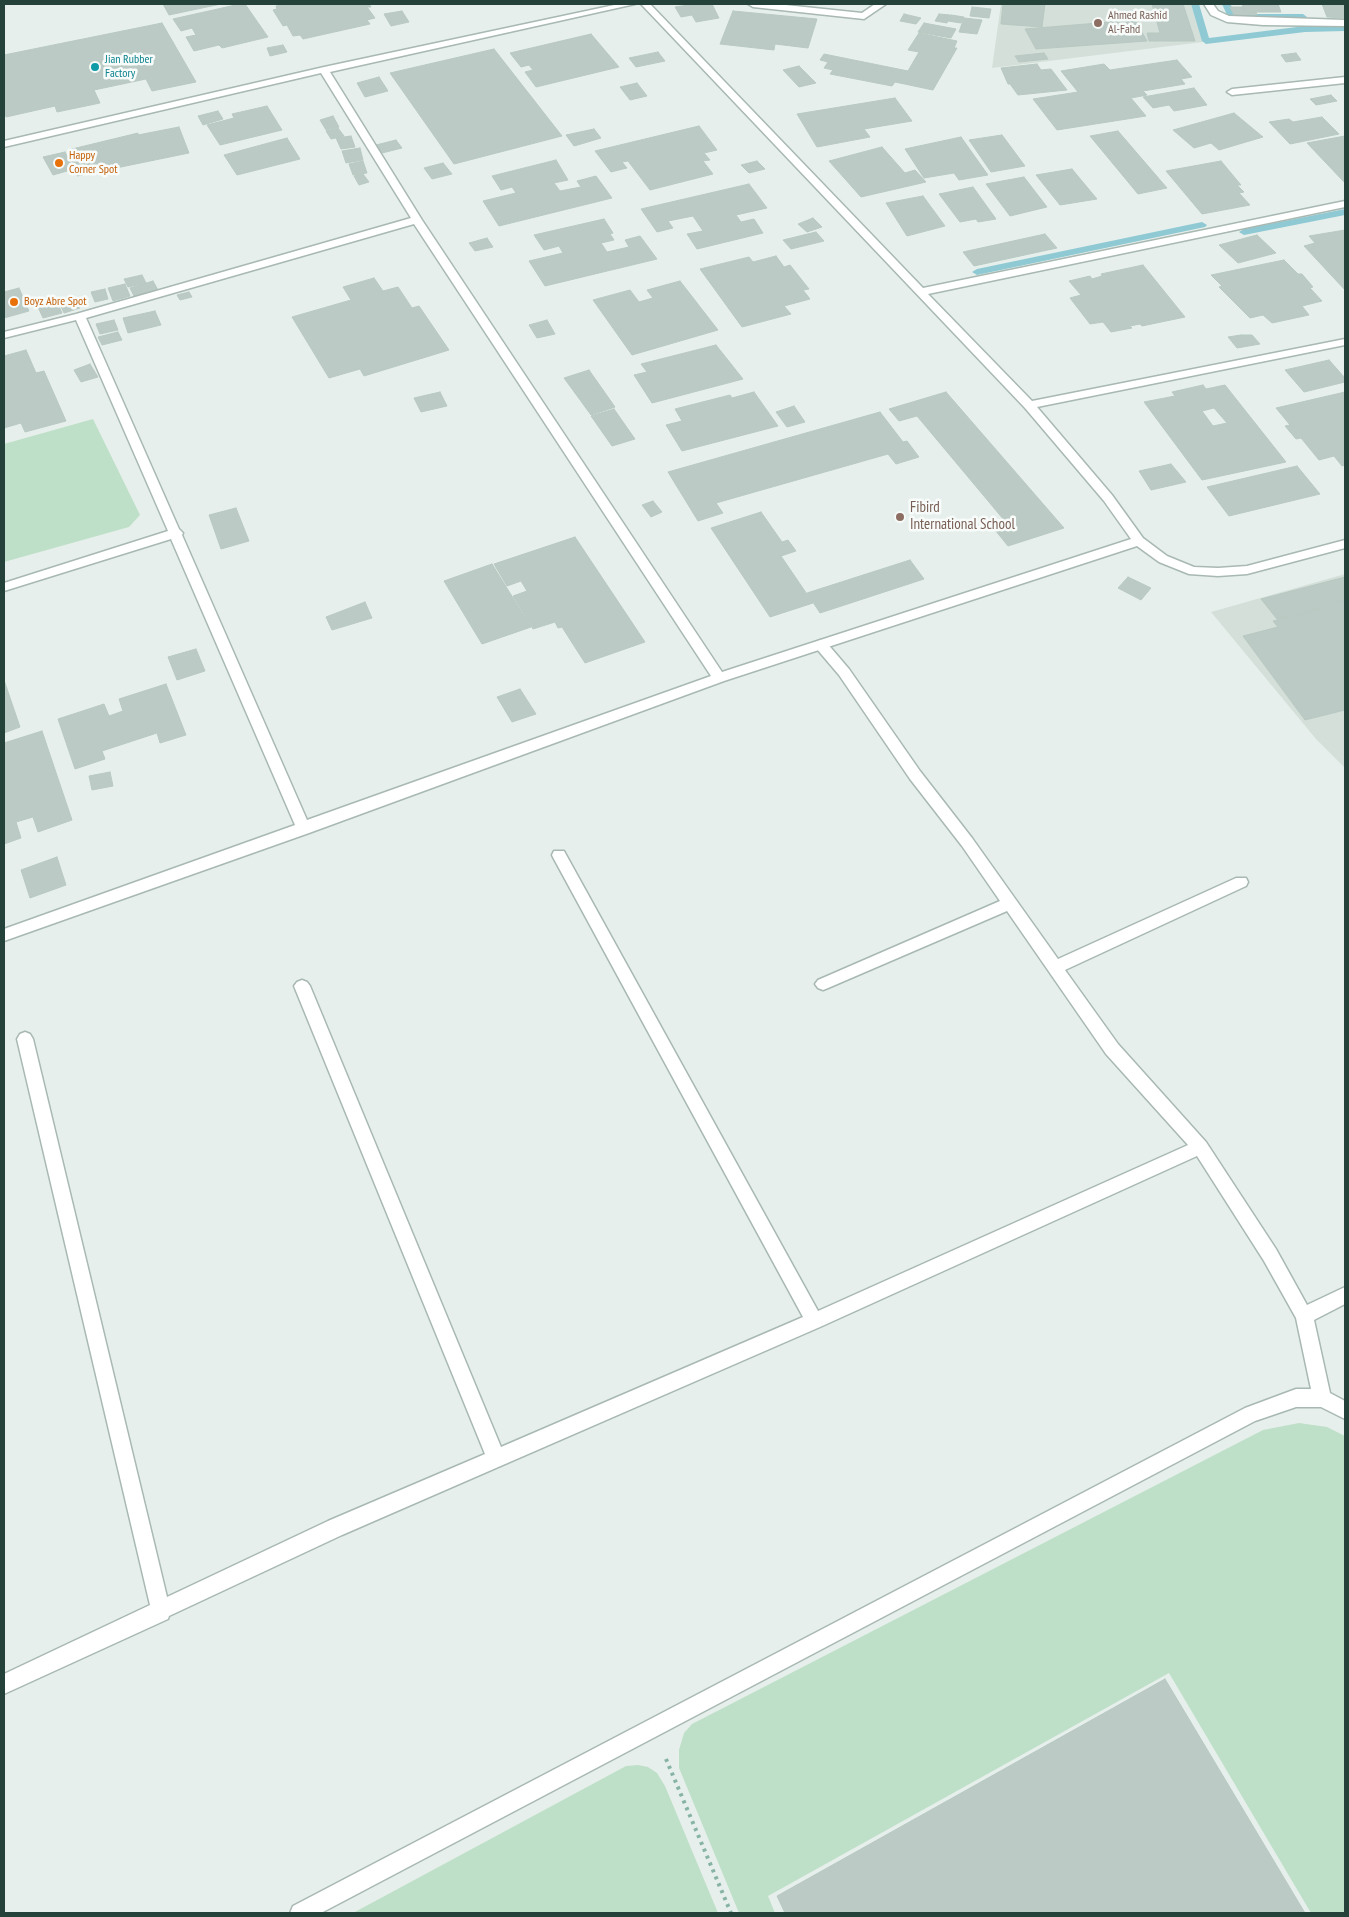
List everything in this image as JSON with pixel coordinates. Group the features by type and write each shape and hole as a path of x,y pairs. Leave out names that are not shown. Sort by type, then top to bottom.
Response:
{"street":[{"path":"4,144 324,70 630,4"},
{"path":"645,4 1029,405 1108,498 1139,541 1163,559 1193,571 1218,572 1247,570 1345,544"},
{"path":"753,4 864,16 881,4"},
{"path":"1210,4 1214,13 1227,19 1263,22 1345,23"},
{"path":"324,70 417,220 719,678"},
{"path":"1232,92 1345,80"},
{"path":"920,292 1345,204"},
{"path":"4,335 80,316 417,220"},
{"path":"80,316 304,829"},
{"path":"1029,405 1345,342"},
{"path":"4,587 176,533"},
{"path":"4,935 304,829 719,678 1139,541"},
{"path":"821,645 844,672 916,775 967,842 1112,1048 1200,1147 1270,1256 1304,1316 1322,1398"},
{"path":"559,855 814,1321"},
{"path":"1056,967 1241,882"},
{"path":"823,984 1010,903"},
{"path":"302,986 496,1458"},
{"path":"26,1039 161,1612"},
{"path":"4,1684 161,1612 335,1528 814,1321 1200,1147"},
{"path":"1304,1316 1345,1295"},
{"path":"300,1913 1251,1414 1296,1398 1322,1398 1345,1410"}],"path":[{"path":"654,1728 731,1913"}],"shaded area":[{"name":"Ahmed Rashid Al-Fahd","path":"1001,4 1191,4 1203,42 992,68"},
{"path":"1345,574 1345,768 1316,739 1211,612"}],"green space":[{"path":"93,419 140,515 129,527 4,562 4,444"},
{"path":"1299,1423 1327,1427 1345,1436 1345,1913 1311,1913 1169,1673 768,1896 775,1913 739,1913 679,1768 679,1750 684,1733 692,1724 1263,1430"},
{"path":"638,1765 648,1767 657,1773 665,1786 718,1913 353,1913 626,1766"}],"building":[{"path":"163,4 221,4 169,15"},
{"path":"245,4 268,37 222,48 219,45 194,51 186,37 196,35 192,28 181,31 173,19"},
{"path":"285,4 369,4 371,7 367,7 375,18 367,20 370,24 303,39 300,35 293,36 287,25 283,26 273,10 277,9 276,6"},
{"path":"712,4 719,18 696,22 692,15 681,17 675,7"},
{"path":"1003,4 1045,4 1042,27 1001,24"},
{"path":"1152,4 1183,4 1195,41 1149,41 1147,33 1160,33"},
{"path":"1242,4 1278,4 1281,12 1245,12"},
{"path":"1322,4 1345,4 1345,18 1327,17"},
{"path":"972,7 991,9 989,18 970,16"},
{"path":"1230,7 1243,7 1245,12 1256,12 1257,15 1234,15"},
{"path":"402,11 409,22 391,26 384,14"},
{"path":"733,11 817,19 808,48 775,44 774,50 720,44"},
{"path":"904,14 921,18 916,24 900,21"},
{"path":"939,14 950,15 947,23 935,21"},
{"path":"951,15 964,17 961,23 948,21"},
{"path":"964,18 982,20 977,34 959,32"},
{"path":"1135,20 1147,41 1036,49 1025,29"},
{"name":"Jian Rubber Factory","path":"162,23 196,82 152,91 146,79 94,90 100,103 57,112 55,106 6,117 4,111 4,55"},
{"path":"924,23 956,29 951,38 918,32"},
{"path":"919,33 957,41 954,48 957,48 933,90 895,82 892,86 830,74 833,70 824,68 828,62 820,60 824,54 908,71 919,52 908,50"},
{"path":"591,34 619,67 536,87 525,72 533,70 529,65 521,67 510,53"},
{"path":"283,45 287,52 270,56 267,48"},
{"path":"494,49 562,136 454,164 390,73"},
{"path":"658,52 665,61 636,67 629,58"},
{"path":"1044,53 1048,59 1019,62 1015,56"},
{"path":"1296,53 1301,60 1286,62 1281,55"},
{"path":"1177,60 1192,77 1181,79 1185,84 1143,91 1147,95 1131,98 1146,116 1057,130 1033,99 1078,92 1061,71 1104,64 1110,70"},
{"path":"1037,64 1041,70 1051,69 1067,90 1018,95 1008,84 1001,68"},
{"path":"799,66 816,83 799,87 783,70"},
{"path":"379,77 388,91 365,97 357,83"},
{"path":"637,83 647,96 630,100 620,87"},
{"path":"1194,88 1207,105 1174,111 1169,105 1153,108 1143,97"},
{"path":"1331,95 1337,101 1316,105 1310,99"},
{"path":"895,98 912,121 864,129 870,137 817,147 797,114"},
{"path":"267,106 282,130 220,145 207,125 234,118 232,114"},
{"path":"218,111 223,119 203,125 198,116"},
{"path":"1234,113 1263,137 1219,150 1211,143 1194,148 1173,130"},
{"path":"333,116 339,127 326,130 320,120"},
{"path":"1322,117 1339,134 1290,144 1269,122 1289,119 1293,122"},
{"path":"699,126 717,150 704,153 710,160 703,161 713,174 650,190 628,161 622,162 627,168 611,172 595,151"},
{"path":"179,127 189,153 77,176 68,150 138,133 138,135"},
{"path":"338,128 344,136 331,139 326,131"},
{"path":"594,129 601,138 574,146 566,135"},
{"path":"1118,131 1167,188 1138,194 1090,136"},
{"path":"1002,135 1025,166 991,172 969,140"},
{"path":"351,136 355,147 341,149 336,138"},
{"path":"1345,136 1345,183 1307,143"},
{"path":"961,137 988,175 959,180 954,173 924,178 905,149"},
{"path":"287,138 300,159 237,175 224,155"},
{"path":"396,140 402,148 382,153 376,145"},
{"path":"882,147 905,173 915,170 926,182 861,197 829,161"},
{"path":"360,148 363,160 346,163 342,151"},
{"name":"Happy Corner Spot","path":"65,152 74,169 53,175 43,157"},
{"path":"556,160 568,180 554,183 560,191 581,187 577,181 596,176 612,198 499,226 483,201 516,193 512,187 501,190 492,176"},
{"path":"363,161 367,173 353,175 349,164"},
{"path":"757,161 765,169 749,173 741,165"},
{"path":"1221,161 1241,185 1237,185 1244,192 1239,193 1250,205 1202,214 1166,171"},
{"path":"443,163 452,174 432,179 424,168"},
{"path":"1072,169 1097,199 1060,205 1036,175"},
{"path":"363,174 369,182 359,185 354,176"},
{"path":"1024,177 1047,207 1010,216 986,184"},
{"path":"749,184 767,208 736,215 741,222 754,219 763,233 697,249 687,234 703,231 693,216 668,221 673,228 657,232 641,209"},
{"path":"973,187 996,219 978,222 976,219 960,222 939,194"},
{"path":"923,196 945,226 907,236 886,203"},
{"path":"813,218 822,227 807,232 798,224"},
{"path":"604,219 613,233 610,234 614,240 601,243 607,252 629,247 625,240 640,236 657,259 545,286 529,261 563,253 559,246 544,250 534,235"},
{"path":"1345,230 1345,290 1304,246 1315,243 1309,236"},
{"path":"816,232 824,241 791,249 783,240"},
{"path":"1045,234 1057,248 974,266 963,252"},
{"path":"1257,235 1276,253 1238,263 1219,245"},
{"path":"487,238 493,247 475,251 469,243"},
{"path":"776,256 784,267 790,265 809,289 803,290 810,299 784,306 791,314 742,327 700,269 749,257 753,262"},
{"path":"1284,260 1298,274 1302,274 1313,287 1310,288 1322,301 1302,306 1309,315 1272,323 1263,315 1250,318 1219,287 1222,286 1211,275"},
{"path":"1143,265 1185,317 1142,326 1140,324 1130,326 1132,328 1111,332 1103,322 1090,324 1070,298 1081,295 1069,281 1090,276 1092,279 1102,276 1101,274"},
{"path":"142,275 146,283 128,287 124,279"},
{"path":"374,278 383,291 398,287 412,308 419,306 449,350 364,376 360,369 329,378 292,317 351,300 343,287"},
{"path":"153,281 158,290 134,296 130,288"},
{"path":"680,281 718,330 632,355 593,300 630,290 639,302 653,298 647,290"},
{"path":"125,284 130,296 113,301 108,288"},
{"name":"Boyz Abre Spot","path":"19,288 29,311 4,318 4,292"},
{"path":"105,289 108,299 95,302 91,292"},
{"path":"189,292 192,297 180,300 177,295"},
{"path":"76,299 80,308 64,313 60,304"},
{"path":"57,302 62,313 43,318 38,307"},
{"path":"155,311 161,325 128,333 123,318"},
{"path":"114,320 118,330 100,334 96,324"},
{"path":"547,320 555,334 537,338 529,325"},
{"path":"118,332 122,340 102,345 98,337"},
{"path":"1252,335 1260,344 1237,348 1228,337"},
{"path":"716,345 743,379 652,403 634,375 647,372 641,364"},
{"path":"26,350 36,373 44,371 66,421 25,432 21,423 4,428 4,356"},
{"path":"1329,360 1345,378 1345,382 1304,392 1285,370"},
{"path":"90,364 98,377 81,382 74,370"},
{"path":"589,370 615,407 591,415 564,378"},
{"path":"1203,385 1206,389 1225,385 1286,462 1202,480 1144,402 1175,396 1172,392","holes":["1214,408 1227,423 1213,426 1202,411"]},
{"path":"440,392 447,406 421,412 414,398"},
{"path":"754,392 778,426 682,451 666,425 682,421 675,409 730,395 732,398"},
{"path":"946,392 1064,528 1008,546 995,530 1009,526 917,416 899,421 889,409"},
{"path":"1345,392 1345,465 1342,466 1334,456 1319,460 1301,438 1296,439 1285,426 1290,425 1276,408"},
{"path":"794,406 805,422 787,427 776,412"},
{"path":"614,409 635,439 612,446 591,416"},
{"path":"880,412 903,442 907,441 919,457 896,464 888,454 716,503 723,513 698,521 668,472"},
{"path":"1171,464 1186,482 1151,490 1139,471"},
{"path":"1297,466 1320,494 1229,516 1207,487"},
{"path":"653,501 662,512 651,517 642,505"},
{"path":"236,508 249,541 221,549 209,515"},
{"path":"761,512 782,542 788,540 796,551 781,556 813,603 770,617 711,528"},
{"path":"575,537 645,642 585,663 562,627 558,628 555,622 533,629 513,596 527,591 521,581 507,586 494,564"},
{"path":"910,560 924,579 820,613 807,593"},
{"path":"492,564 531,627 482,644 444,581"},
{"path":"1128,577 1151,588 1141,600 1118,588"},
{"path":"1345,577 1345,601 1277,619 1261,599"},
{"path":"365,602 372,618 332,630 326,617"},
{"path":"1345,602 1345,710 1305,720 1243,636 1278,627 1273,621"},
{"path":"196,649 205,671 177,680 168,657"},
{"path":"4,680 20,727 4,733"},
{"path":"166,684 186,735 160,743 157,733 102,751 105,759 75,769 58,719 104,704 109,716 123,711 119,699"},
{"path":"520,689 536,714 512,722 497,697"},
{"path":"42,731 72,820 38,832 33,817 16,822 21,838 4,844 4,743"},
{"path":"110,772 113,786 92,790 89,776"},
{"path":"57,857 66,885 30,898 21,870"},
{"path":"1165,1679 1305,1913 785,1913 777,1896"}],"waterway":[{"path":"1195,4 1206,41 1305,29 1345,29"},
{"path":"1226,4 1230,13 1235,16 1303,17"},
{"path":"1244,232 1345,212"},
{"path":"977,272 1202,225"}],"place":[{"name":"Ahmed Rashid Al-Fahd","path":"1098,23"},
{"name":"Jian Rubber Factory","path":"95,67"},
{"name":"Happy Corner Spot","path":"59,163"},
{"name":"Boyz Abre Spot","path":"14,302"},
{"name":"Fibird International School","path":"900,517"}]}
